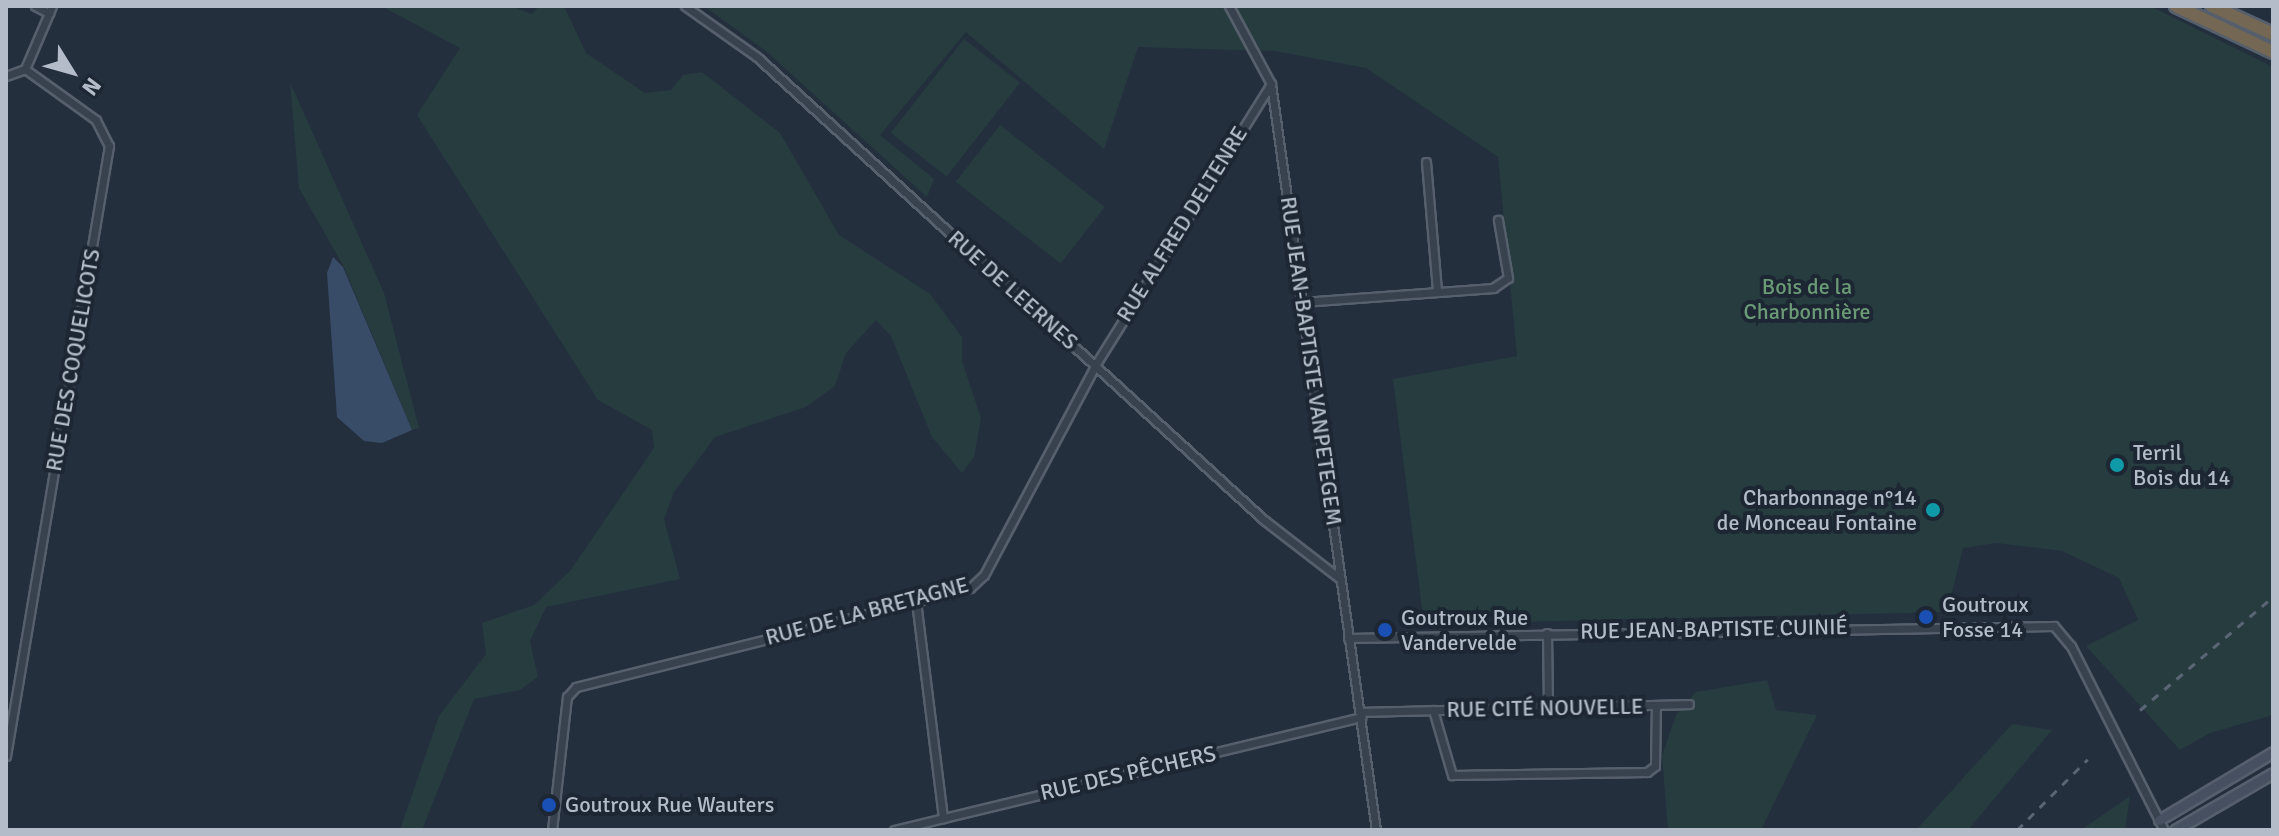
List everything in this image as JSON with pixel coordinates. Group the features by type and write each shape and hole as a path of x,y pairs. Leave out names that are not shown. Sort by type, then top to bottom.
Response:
{"highway":[{"path":"2176,6 2273,52"},
{"path":"2212,6 2273,34"}],"main road":[{"path":"2162,825 2273,752"},
{"path":"2175,830 2273,773"}],"street":[{"path":"6,76 25,69 51,9 35,6"},
{"name":"RUE DE LEERNES","path":"685,6 757,57 1264,520 1339,578"},
{"path":"1229,6 1271,84"},
{"name":"RUE DES COQUELICOTS","path":"6,756 109,146 96,120 25,69"},
{"name":"RUE ALFRED DELTENRE","path":"1096,364 1271,84"},
{"name":"RUE JEAN-BAPTISTE VANPETEGEM","path":"1271,84 1376,830"},
{"path":"1426,162 1437,291"},
{"path":"1302,302 1493,288 1508,278 1498,220"},
{"name":"RUE DE LA BRETAGNE","path":"552,830 567,697 576,687 970,588 984,575 1096,364"},
{"path":"916,601 943,818"},
{"name":"RUE JEAN-BAPTISTE CUINIÉ","path":"1348,638 2032,622 2054,626 2071,646 2162,825"},
{"path":"1547,633 1548,708"},
{"name":"RUE CITÉ NOUVELLE","path":"1362,714 1689,704"},
{"name":"RUE CITÉ NOUVELLE","path":"1433,710 1452,775 1647,772 1655,766 1656,705"},
{"name":"RUE DES PÊCHERS","path":"894,830 1362,714"}],"green space":[{"path":"381,6 510,6 532,14 539,6 564,6 586,53 645,93 671,90 683,75 702,72 780,133 839,235 930,294 962,337 962,361 981,418 974,457 962,473 932,437 891,336 876,320 846,353 835,386 806,407 715,437 674,492 664,519 680,579 546,607 530,641 538,677 520,690 474,699 422,830 400,830 439,716 486,654 482,623 534,605 570,571 654,448 652,430 598,400 417,115 460,48"},
{"name":"Bois de la Charbonnière","path":"704,6 2150,6 2273,67 2273,715 2210,733 2180,750 2086,646 2138,620 2119,578 2062,551 1997,543 1963,548 1947,612 1424,624 1393,379 1517,356 1498,157 1366,68 1275,51 1138,47 1104,149 966,32 880,135 934,179 927,197 767,52"},
{"path":"964,39 1020,83 947,176 891,133"},
{"path":"290,82 384,293 419,428 412,430 344,267 299,188"},
{"path":"1000,125 1105,207 1060,264 956,182"},
{"path":"1767,680 1776,710 1817,715 1761,830 1668,830 1662,756 1676,715 1696,692"},
{"path":"2012,724 2052,730 1968,830 1916,830"},
{"path":"2130,796 2125,830 2081,830"}],"water":[{"path":"333,257 343,267 412,430 382,443 364,441 337,417 327,273"}],"railway":[{"path":"2140,710 2273,597"},
{"path":"2017,830 2088,759"}],"place":[{"name":"Terril Bois du 14","path":"2117,465"},
{"name":"Charbonnage n°14 de Monceau Fontaine","path":"1933,510"},
{"name":"Goutroux Fosse 14","path":"1926,617"},
{"name":"Goutroux Rue Vandervelde","path":"1385,630"},
{"name":"Goutroux Rue Wauters","path":"549,805"}]}
